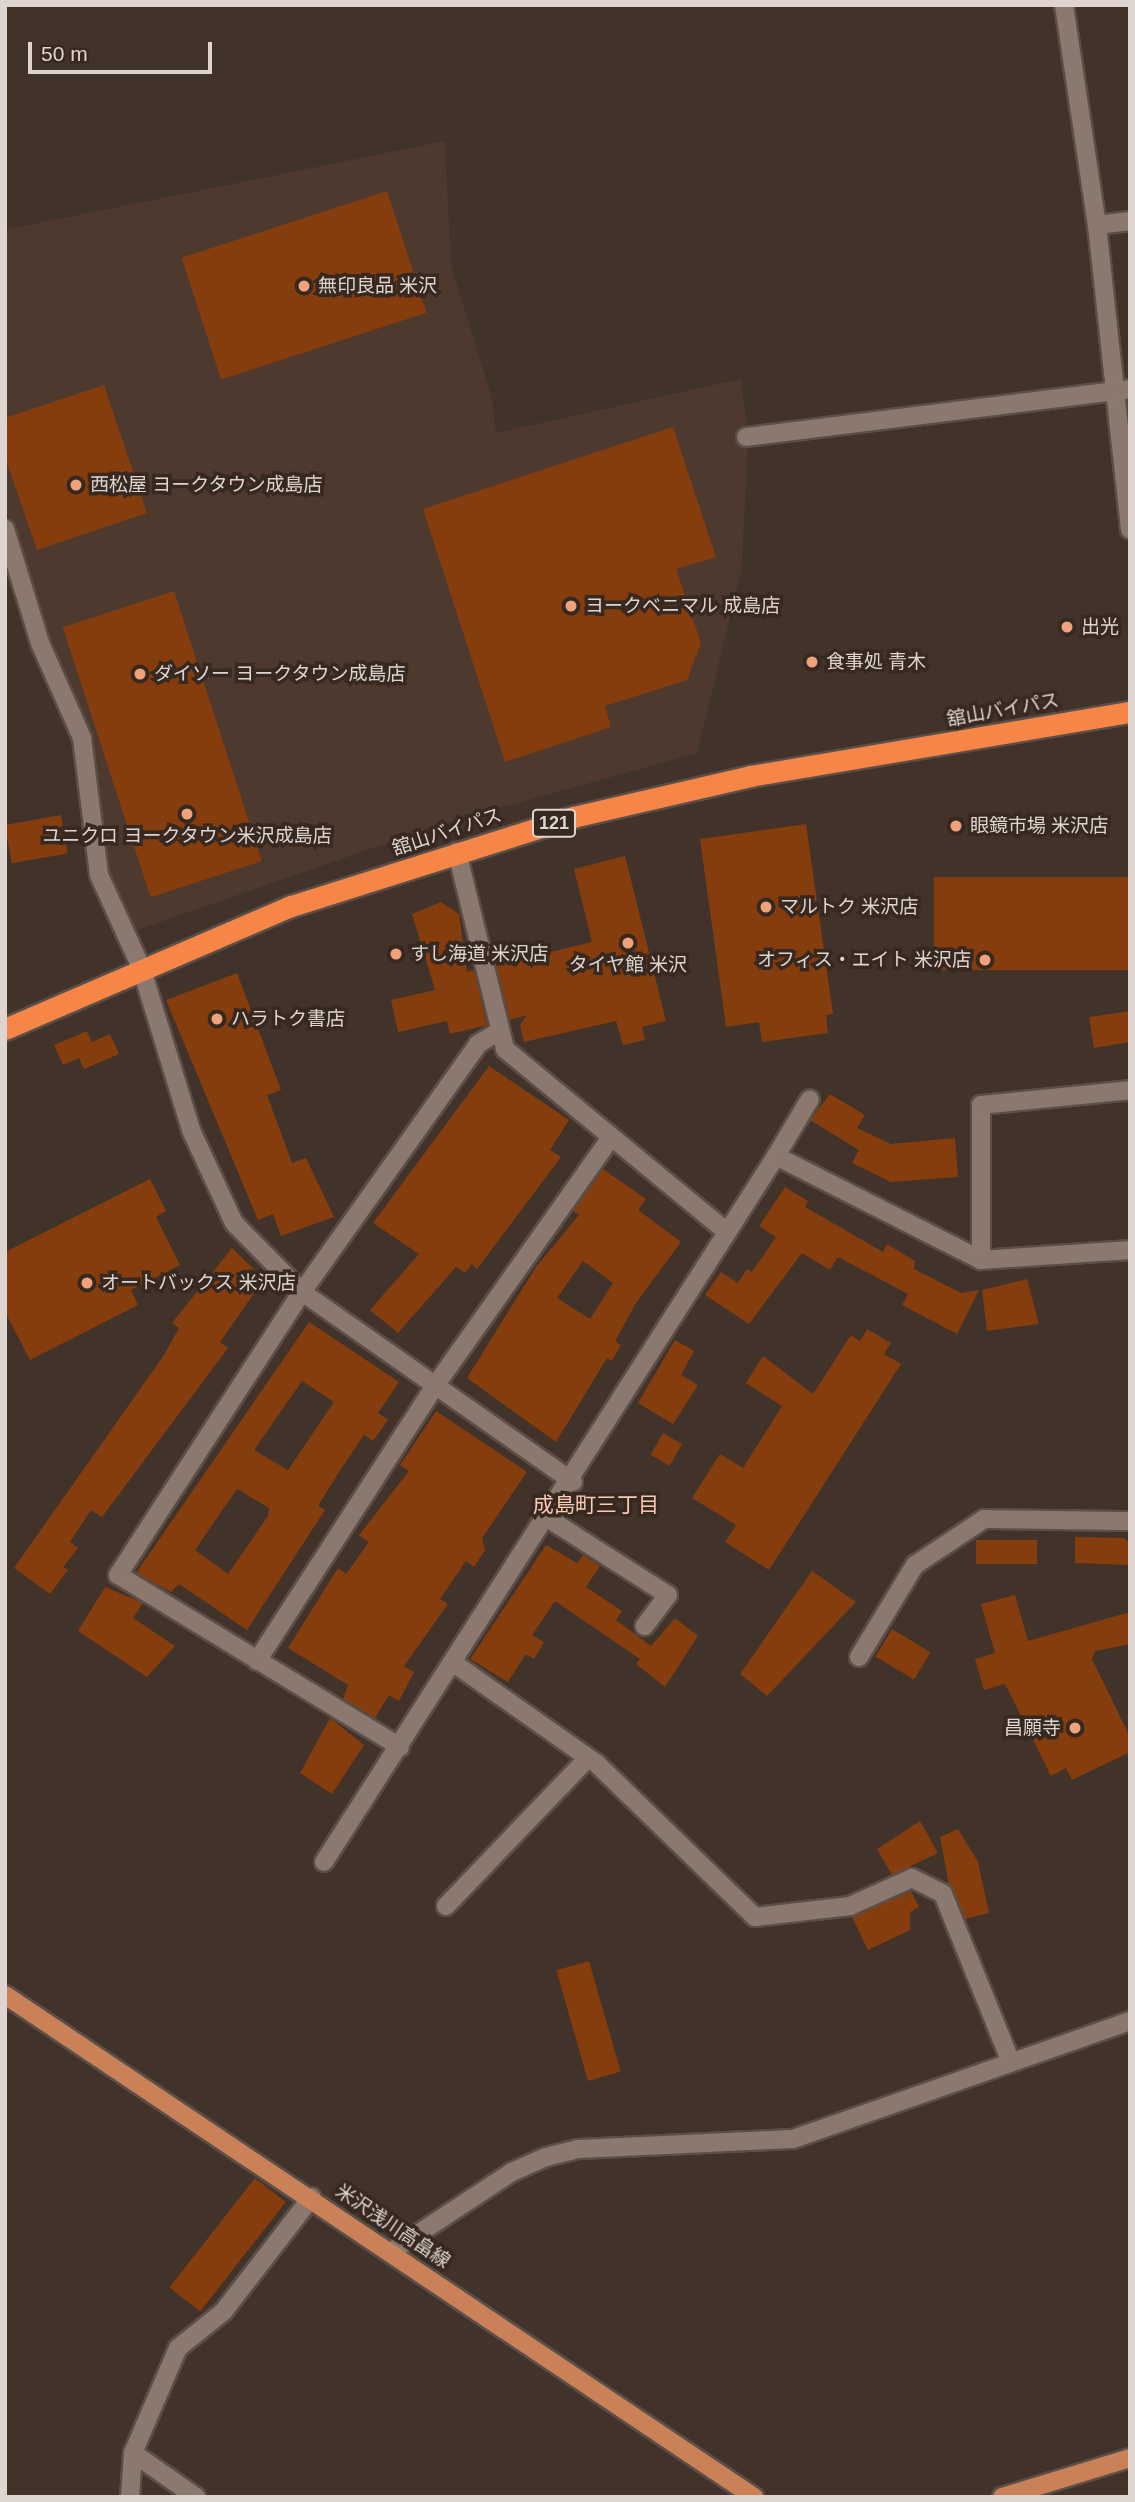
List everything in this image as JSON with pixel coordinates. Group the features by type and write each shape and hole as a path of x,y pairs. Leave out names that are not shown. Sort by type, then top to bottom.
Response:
{"highway":[{"name":"舘山バイパス","path":"5,1029 141,967 291,906 573,817 750,776 1130,712"}],"main road":[{"name":"米沢浅川高畠線","path":"5,1995 312,2197 754,2497"},
{"path":"1002,2497 1130,2458"}],"street":[{"path":"1064,5 1123,391 1130,529"},
{"path":"1097,225 1130,221"},
{"path":"746,437 1123,391"},
{"path":"5,529 40,643 82,738 99,875 141,967 191,1130 234,1223 302,1292 573,1482"},
{"path":"457,852 498,1032 505,1049 610,1139 727,1232"},
{"path":"400,1747 118,1575 302,1292 478,1044 498,1032"},
{"path":"981,1260 981,1105 1130,1090"},
{"path":"324,1862 573,1482 810,1099"},
{"path":"257,1661 435,1386 610,1139"},
{"path":"776,1156 981,1260 1130,1250"},
{"path":"549,1519 668,1595 645,1626"},
{"path":"859,1657 915,1565 984,1519 1130,1521"},
{"path":"455,1664 588,1758 755,1917 850,1906 912,1878 943,1895 1011,2062"},
{"path":"446,1906 588,1758"},
{"path":"391,2251 512,2172 546,2157 578,2149 793,2139 1130,2021"},
{"path":"130,2497 133,2453 178,2348 223,2312 312,2197"},
{"path":"133,2453 196,2497"}],"shaded area":[{"path":"445,141 451,266 492,398 496,433 741,379 748,435 742,568 697,753 439,825 137,930 106,876 90,737 47,641 5,507 5,230"}],"building":[{"name":"無印良品 米沢","path":"387,191 427,313 221,379 182,258"},
{"name":"西松屋 ヨークタウン成島店","path":"104,385 147,513 37,550 5,457 5,418"},
{"name":"ヨークベニマル 成島店","path":"673,427 716,557 676,569 701,643 687,680 605,706 611,727 505,762 423,509"},
{"path":"174,591 262,861 150,897 63,627"},
{"path":"61,815 68,853 12,863 5,825"},
{"path":"806,824 833,1014 826,1015 828,1033 762,1042 759,1022 726,1027 700,839"},
{"path":"625,856 666,1021 642,1027 645,1040 623,1045 616,1021 524,1042 520,1025 527,1015 510,1020 496,965 592,942 574,869"},
{"path":"934,877 1130,877 1130,970 934,970"},
{"path":"441,902 459,914 467,972 474,970 487,1025 450,1034 447,1021 398,1032 391,1000 435,990 412,914"},
{"path":"237,973 281,1090 267,1095 292,1163 306,1158 334,1217 281,1236 273,1214 258,1220 166,1000"},
{"path":"1130,1011 1130,1042 1094,1048 1089,1017"},
{"path":"87,1031 92,1042 110,1034 119,1054 84,1069 79,1058 63,1065 54,1045"},
{"path":"489,1066 569,1120 550,1150 561,1157 477,1269 472,1264 465,1273 456,1267 398,1333 370,1310 419,1254 373,1223"},
{"path":"830,1094 865,1115 857,1128 891,1144 955,1138 958,1177 891,1182 852,1163 859,1150 810,1120"},
{"path":"603,1169 646,1199 638,1210 681,1242 636,1303 615,1341 621,1345 612,1361 607,1358 556,1442 467,1378 536,1267 579,1215 573,1211","holes":["583,1261 613,1283 590,1319 557,1298"]},
{"path":"150,1179 166,1211 156,1217 180,1265 131,1290 138,1305 30,1360 5,1312 5,1252"},
{"path":"785,1187 808,1201 805,1207 883,1252 887,1244 915,1261 914,1269 961,1293 979,1290 957,1334 902,1305 908,1294 838,1257 830,1270 802,1253 749,1324 705,1295 721,1272 738,1283 747,1269 752,1272 776,1237 759,1226"},
{"path":"232,1248 264,1279 220,1342 228,1348 102,1517 91,1510 70,1542 78,1548 63,1567 68,1570 50,1594 14,1568 164,1355 179,1328 172,1323"},
{"path":"1027,1279 1039,1324 987,1331 982,1290"},
{"path":"309,1322 399,1382 378,1413 388,1420 373,1441 364,1435 339,1472 318,1506 325,1510 247,1630 179,1584 171,1592 136,1573","holes":["302,1381 334,1402 288,1470 254,1450","237,1489 269,1508 268,1516 228,1574 195,1550"]},
{"path":"867,1329 891,1343 884,1354 901,1364 769,1570 725,1542 736,1525 692,1498 720,1454 743,1468 782,1406 746,1383 763,1356 813,1394 851,1335 860,1341"},
{"path":"675,1340 694,1351 681,1375 698,1385 673,1424 638,1403"},
{"path":"436,1411 527,1472 482,1538 485,1550 474,1567 466,1561 440,1599 448,1604 404,1666 414,1672 399,1701 389,1695 375,1718 343,1699 348,1685 288,1648 338,1568 346,1574 369,1542 359,1535 409,1471 400,1465"},
{"path":"663,1433 682,1444 670,1466 650,1455"},
{"path":"1075,1537 1123,1538 1130,1542 1130,1565 1075,1563"},
{"path":"976,1540 1037,1540 1037,1564 976,1564"},
{"path":"546,1545 577,1563 583,1555 600,1566 586,1587 622,1611 616,1620 651,1646 675,1618 698,1636 665,1687 636,1664 640,1659 555,1601 532,1635 544,1642 534,1659 526,1654 508,1682 470,1659"},
{"path":"812,1571 856,1602 767,1696 740,1674"},
{"path":"105,1587 143,1603 133,1618 175,1646 147,1677 78,1631"},
{"path":"1015,1595 1028,1641 1130,1612 1130,1644 1095,1651 1092,1659 1130,1737 1130,1752 1072,1780 1066,1768 1051,1776 1005,1684 984,1690 975,1659 995,1653 981,1604"},
{"path":"892,1629 931,1652 914,1680 876,1656"},
{"path":"330,1718 364,1745 332,1794 300,1773"},
{"path":"920,1821 938,1853 892,1875 877,1849"},
{"path":"958,1829 978,1862 989,1913 965,1919 949,1885 940,1837"},
{"path":"911,1891 919,1907 910,1912 910,1930 868,1950 852,1917"},
{"path":"589,1961 621,2072 588,2081 556,1970"},
{"path":"255,2178 286,2202 200,2312 169,2288"}],"place":[{"name":"無印良品 米沢","path":"304,286"},
{"name":"西松屋 ヨークタウン成島店","path":"76,485"},
{"name":"ヨークベニマル 成島店","path":"571,606"},
{"name":"出光","path":"1067,627"},
{"name":"食事処 青木","path":"812,662"},
{"name":"ダイソー ヨークタウン成島店","path":"140,674"},
{"name":"ユニクロ ヨークタウン米沢成島店","path":"187,814"},
{"name":"眼鏡市場 米沢店","path":"956,826"},
{"name":"マルトク 米沢店","path":"766,907"},
{"name":"タイヤ館 米沢","path":"628,943"},
{"name":"すし海道 米沢店","path":"396,954"},
{"name":"オフィス・エイト 米沢店","path":"985,960"},
{"name":"ハラトク書店","path":"217,1019"},
{"name":"オートバックス 米沢店","path":"87,1283"},
{"name":"昌願寺","path":"1075,1728"}],"district":[{"name":"成島町三丁目","path":"596,1505"}]}
